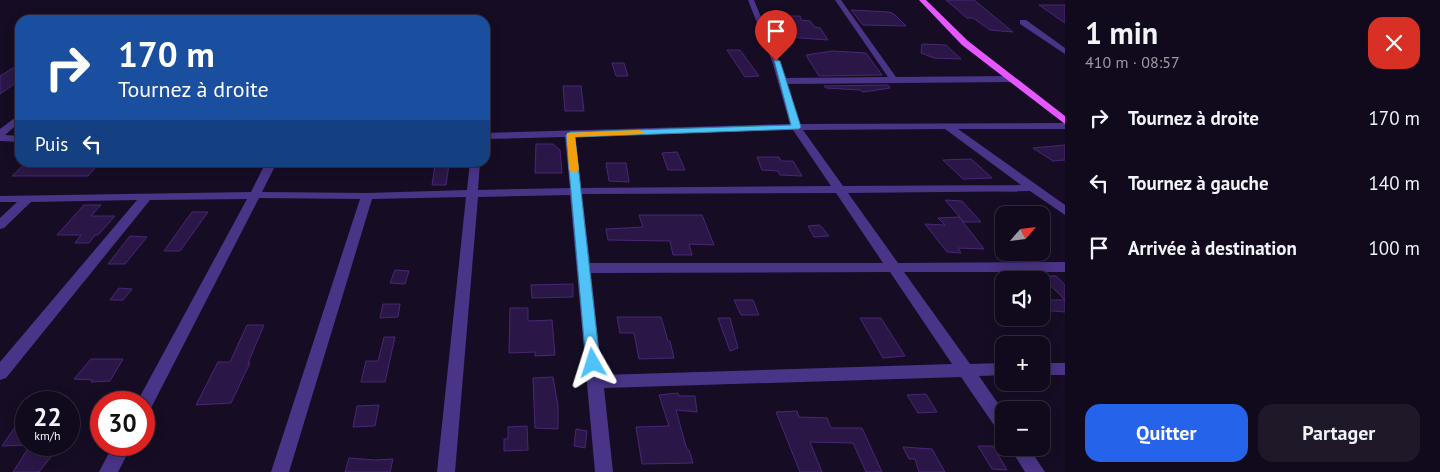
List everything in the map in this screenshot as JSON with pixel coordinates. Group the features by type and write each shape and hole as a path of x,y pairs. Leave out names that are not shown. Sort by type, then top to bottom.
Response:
{"main road":[{"path":"922,0 951,30 1065,121"}],"street":[{"path":"751,0 776,61 796,127 995,413"},
{"path":"838,0 894,80"},
{"path":"1023,22 1065,52"},
{"path":"782,81 1010,79"},
{"path":"0,134 15,122"},
{"path":"947,126 1065,211"},
{"path":"490,136 796,127 1065,126"},
{"path":"570,135 604,472"},
{"path":"0,138 15,139"},
{"path":"151,391 269,167"},
{"path":"446,472 475,167"},
{"path":"0,199 255,195 367,196 576,191 1033,188"},
{"path":"0,373 147,196"},
{"path":"280,472 367,196"},
{"path":"0,225 28,198"},
{"path":"584,268 1065,267"},
{"path":"595,382 995,369"},
{"path":"1050,369 1065,369"},
{"path":"108,472 117,456"},
{"path":"1025,456 1036,472"}],"building":[{"path":"946,0 974,0 1013,32 990,30 973,18 967,18"},
{"path":"1039,5 1065,5 1065,23"},
{"path":"851,10 889,12 894,14 906,26 863,25"},
{"path":"782,16 800,16 801,20 810,21 815,27 820,28 828,40 788,37"},
{"path":"922,44 946,45 961,59 934,58 921,53"},
{"path":"727,50 740,50 759,76 745,77"},
{"path":"832,51 866,53 882,75 819,76 806,55"},
{"path":"612,63 624,63 628,76 616,76"},
{"path":"15,68 15,84 0,94 0,76"},
{"path":"888,85 890,88 863,92 860,90 826,88 824,86"},
{"path":"563,86 581,86 584,111 565,111"},
{"path":"536,144 553,144 560,150 562,173 535,173"},
{"path":"1065,145 1065,160 1053,161 1033,148"},
{"path":"677,152 685,170 668,170 662,153"},
{"path":"757,157 779,157 781,161 793,161 802,176 780,175 778,171 762,170"},
{"path":"971,159 992,178 963,179 943,160"},
{"path":"606,163 626,163 629,182 609,181"},
{"path":"22,167 96,167 88,176 12,176"},
{"path":"435,167 449,167 446,185 432,185"},
{"path":"945,200 962,201 981,222 964,222"},
{"path":"84,205 101,205 91,216 115,216 89,243 75,243 81,235 57,235"},
{"path":"192,212 208,212 180,251 164,251"},
{"path":"639,215 702,215 714,245 689,244 692,255 673,255 670,241 608,240 606,229 643,227"},
{"path":"959,217 984,249 958,248 961,253 947,252 925,224 945,225 938,218"},
{"path":"820,225 829,236 814,237 808,226"},
{"path":"130,236 147,237 125,264 108,264"},
{"path":"395,270 409,271 405,284 390,283"},
{"path":"1050,276 1056,276 1065,285 1065,300 1050,285"},
{"path":"573,284 573,297 532,298 531,285"},
{"path":"119,288 132,289 123,300 110,300"},
{"path":"734,300 753,300 759,315 741,315"},
{"path":"1050,300 1065,300 1065,312 1050,311"},
{"path":"383,304 400,304 398,317 380,318"},
{"path":"510,308 528,308 528,321 552,320 555,355 535,356 535,352 509,353"},
{"path":"617,317 661,317 674,358 639,359 634,333 620,333"},
{"path":"718,318 730,318 738,348 730,351"},
{"path":"860,318 881,318 905,356 883,358"},
{"path":"247,325 264,325 248,363 250,363 231,403 196,405 218,362 230,362"},
{"path":"384,337 395,337 385,382 361,382 366,361 378,361"},
{"path":"91,359 123,359 110,381 91,382 93,380 74,379"},
{"path":"553,377 558,406 558,429 535,428 533,378"},
{"path":"678,393 679,396 695,396 697,412 676,410 687,450 689,450 693,463 642,464 636,427 669,426 659,395"},
{"path":"926,394 937,412 918,413 907,395"},
{"path":"379,405 375,426 353,427 357,406"},
{"path":"797,411 799,417 827,418 831,428 862,428 882,472 866,472 853,443 810,442 822,472 800,472 776,412"},
{"path":"527,426 528,450 504,451 504,439 508,439 508,427"},
{"path":"15,427 15,445 2,446"},
{"path":"576,429 587,431 585,448 574,446"},
{"path":"978,446 993,446 995,456 999,456 1007,470 992,469"},
{"path":"903,447 932,449 945,472 919,472 915,459 909,459"},
{"path":"23,456 52,456 39,472 13,472"},
{"path":"349,458 393,459 390,472 345,472"}],"slow traffic":[{"path":"574,170 570,135 639,132"}],"route":[{"path":"593,363 570,135 796,127 776,61"}]}
